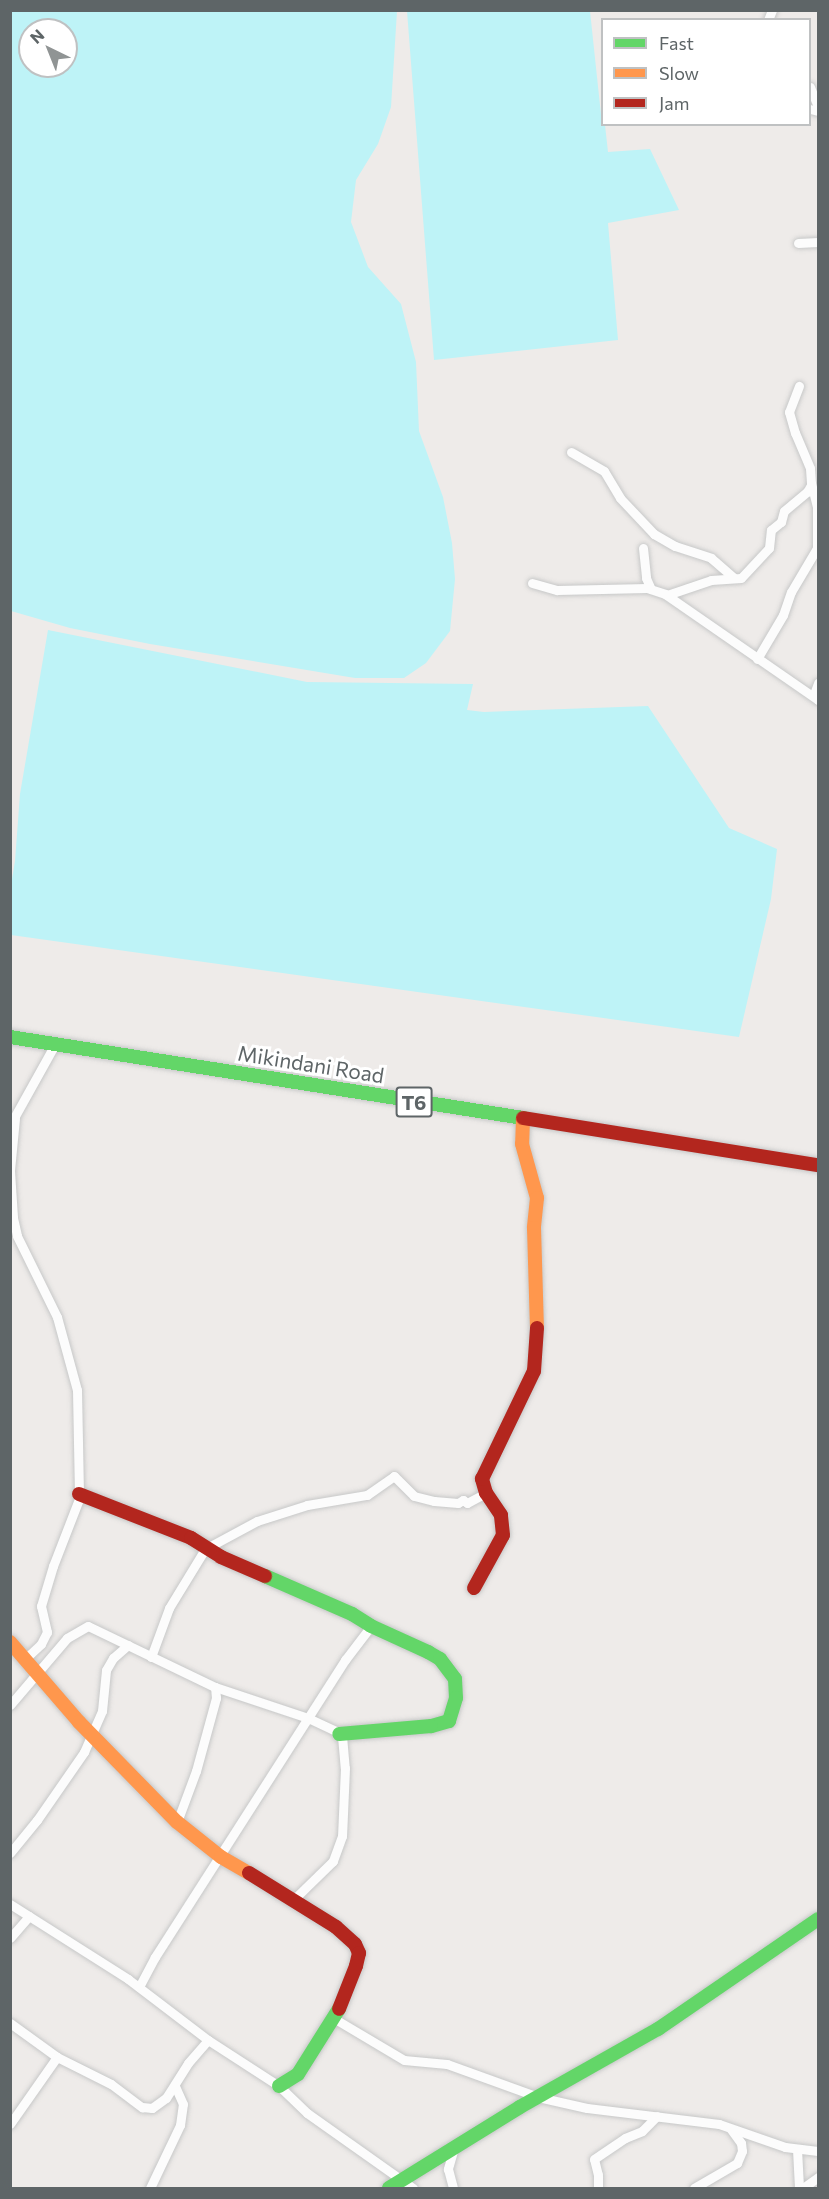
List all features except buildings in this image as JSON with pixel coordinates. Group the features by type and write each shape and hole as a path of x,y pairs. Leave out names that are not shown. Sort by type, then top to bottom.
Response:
{"main road":[{"name":"Mikindani Road","path":"10,1037 819,1165"},
{"path":"474,1588 503,1535 501,1515 486,1494 482,1479 534,1371 537,1348 534,1228 537,1198 522,1144 523,1119"},
{"path":"80,1494 98,1499 141,1520 173,1530 208,1546 221,1557 352,1614 370,1626 440,1659 457,1683 452,1716 449,1721 431,1726 339,1734"},
{"path":"10,1642 36,1675 177,1822 221,1857 294,1899 314,1915 336,1927 357,1948 356,1966 335,2019 321,2036 298,2074 279,2086"},
{"path":"389,2188 407,2185 453,2151 538,2097 658,2029 819,1919"}],"street":[{"path":"811,89 819,109"},
{"path":"798,243 819,242"},
{"path":"757,659 783,615 791,592 817,552 818,517 810,468 789,412 800,386"},
{"path":"571,452 603,471 621,498 654,534 675,546 711,558 734,578"},
{"path":"667,595 711,580 741,578 768,550 774,525 781,522 784,511 811,482 819,469"},
{"path":"643,548 646,578 651,589"},
{"path":"532,583 557,590 651,589 667,595 818,700"},
{"path":"818,700 815,691 819,683"},
{"path":"10,1125 55,1044"},
{"path":"15,1116 10,1170 13,1218 17,1236 57,1317 77,1390 80,1494 41,1606 47,1632 41,1644 25,1659"},
{"path":"151,1657 169,1608 192,1566 208,1546 257,1521 291,1509 367,1495 394,1476 414,1496 435,1501 458,1503 463,1500 467,1503 486,1494"},
{"path":"10,1705 68,1638 83,1631 83,1626 93,1626 215,1687 308,1718 339,1734 344,1747 345,1768 342,1836 333,1861 294,1899"},
{"path":"139,1987 155,1957 345,1660 370,1626"},
{"path":"10,1853 76,1764 92,1734 104,1702 105,1674 108,1664 128,1645"},
{"path":"177,1822 196,1771 216,1698 215,1687"},
{"path":"10,1904 139,1987 208,2040 279,2086 307,2113 407,2185"},
{"path":"10,1938 29,1916"},
{"path":"335,2019 404,2060 447,2064 538,2097 588,2108 729,2127 797,2149 819,2151"},
{"path":"10,2023 57,2057 111,2084 145,2107 156,2107 175,2086 188,2063 208,2040"},
{"path":"10,2124 57,2057"},
{"path":"150,2188 180,2125 183,2104 175,2086"},
{"path":"598,2188 599,2182 594,2159 625,2138 642,2131 657,2116"},
{"path":"694,2188 731,2168 741,2158 741,2143 729,2127"},
{"path":"797,2149 801,2188 819,2177"},
{"path":"453,2151 448,2169 453,2188"}],"water":[{"path":"10,11 397,11 391,107 378,144 356,180 351,222 368,267 401,304 416,362 419,431 443,497 452,543 455,579 450,631 426,663 404,678 355,678 150,644 70,628 11,611"},
{"path":"407,11 590,11 601,126 605,126 608,152 650,149 679,210 608,223 618,340 434,360"},
{"path":"48,630 307,682 473,684 467,710 484,712 648,706 729,828 777,849 771,899 739,1037 11,935 11,885 20,794"}],"traffic: fast":[{"path":"10,1037 523,1118"},
{"path":"265,1576 352,1614 371,1626 428,1652 440,1659 455,1679 456,1698 449,1721 431,1726 339,1734"},
{"path":"389,2188 520,2107 658,2029 818,1919"},
{"path":"279,2086 298,2074 339,2009"}],"traffic: slow":[{"path":"523,1119 522,1144 537,1198 534,1228 537,1328"},
{"path":"10,1642 79,1722 177,1822 221,1857 249,1873"}],"traffic: jam":[{"path":"523,1118 818,1165"},
{"path":"474,1588 503,1535 501,1515 486,1493 482,1479 534,1371 537,1328"},
{"path":"79,1494 191,1538 221,1557 265,1576"},
{"path":"249,1873 336,1927 355,1944 359,1953 356,1966 339,2009"}]}
